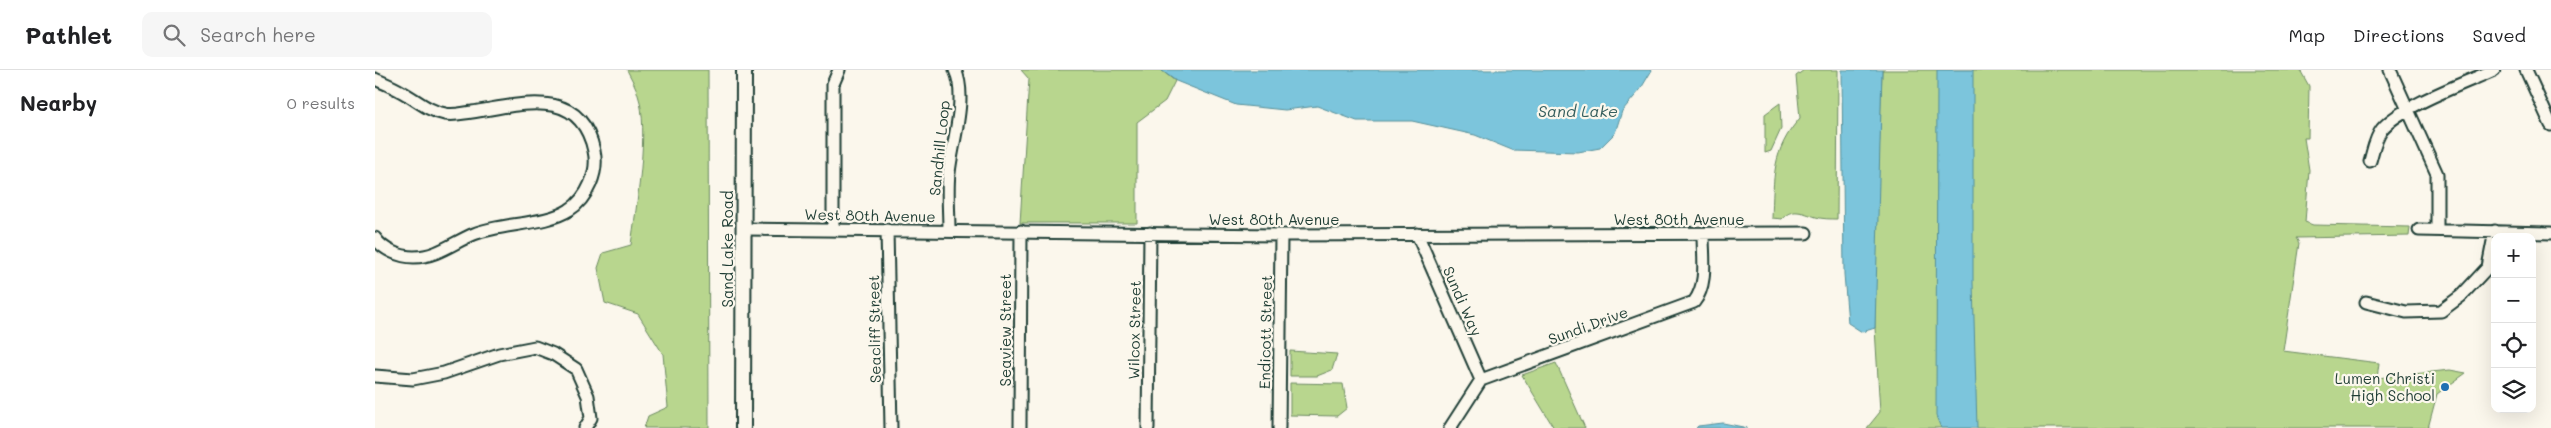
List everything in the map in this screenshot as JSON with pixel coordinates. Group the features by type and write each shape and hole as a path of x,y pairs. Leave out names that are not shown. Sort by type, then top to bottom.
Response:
{"main road":[{"name":"Sand Lake Road","path":"743,70 743,428"}],"street":[{"path":"833,230 833,84 839,70"},
{"name":"Sandhill Loop","path":"949,231 949,173 959,102 960,80 955,70"},
{"path":"2390,70 2437,174 2437,230"},
{"path":"2370,162 2382,130 2408,110 2494,70"},
{"path":"2526,70 2551,125"},
{"path":"375,78 432,111 448,115 539,102 556,105 575,115 586,129 595,152 593,180 585,193 569,210 543,219 474,234 439,252 415,257 398,255 379,243 375,238"},
{"name":"West 80th Avenue","path":"743,229 1281,235 1703,236 1806,233"},
{"name":"Seacliff Street","path":"887,230 891,428"},
{"path":"2419,230 2551,234"},
{"path":"2366,302 2405,312 2441,311 2461,296 2489,267 2495,231"},
{"name":"Seaview Street","path":"1020,428 1021,232"},
{"name":"Wilcox Street","path":"1149,428 1151,233"},
{"name":"Sundi Way","path":"1417,234 1481,380"},
{"name":"Endicott Street","path":"1279,428 1281,235"},
{"name":"Sundi Drive","path":"1481,380 1694,302 1701,293 1704,280 1703,236"},
{"path":"375,376 413,379 444,373 499,354 535,347 553,354 576,369 588,396 591,418 585,428"},
{"path":"1450,428 1481,380"}],"green space":[{"path":"627,70 708,70 709,428 644,428 648,416 668,407 663,354 638,314 605,303 598,268 603,253 631,245 641,169 643,128 641,110 636,88"},
{"path":"1021,70 1161,70 1175,81 1165,101 1137,122 1137,223 1020,223 1029,79"},
{"path":"1804,70 1838,70 1837,219 1821,218 1798,212 1790,213 1782,219 1772,218 1776,165 1784,142 1800,118 1796,76"},
{"path":"1882,70 2300,70 2309,86 2308,138 2304,138 2309,170 2305,222 2313,225 2410,227 2409,236 2296,238 2299,243 2283,351 2379,363 2377,378 2450,370 2466,373 2437,394 2428,428 1867,428 1880,412 1875,328 1875,282"},
{"path":"1780,103 1781,129 1771,151 1765,153 1765,114"},
{"path":"1290,351 1337,354 1332,370 1317,376 1290,376"},
{"path":"1556,363 1585,428 1554,428 1522,375"},
{"path":"1290,383 1343,384 1347,408 1337,416 1290,415"}],"water":[{"name":"Sand Lake","path":"1161,70 1652,70 1640,90 1622,111 1615,133 1600,148 1578,152 1512,150 1475,135 1412,121 1357,121 1317,106 1285,110 1236,105 1176,81"},
{"path":"1842,70 1882,70 1875,328 1862,332 1848,323 1844,274"},
{"path":"1937,70 1973,70 1973,283 1977,428 1941,428 1936,416"},
{"path":"1723,423 1748,428 1696,428 1698,426"}],"place":[{"name":"Lumen Christi High School","path":"2445,387"}]}
